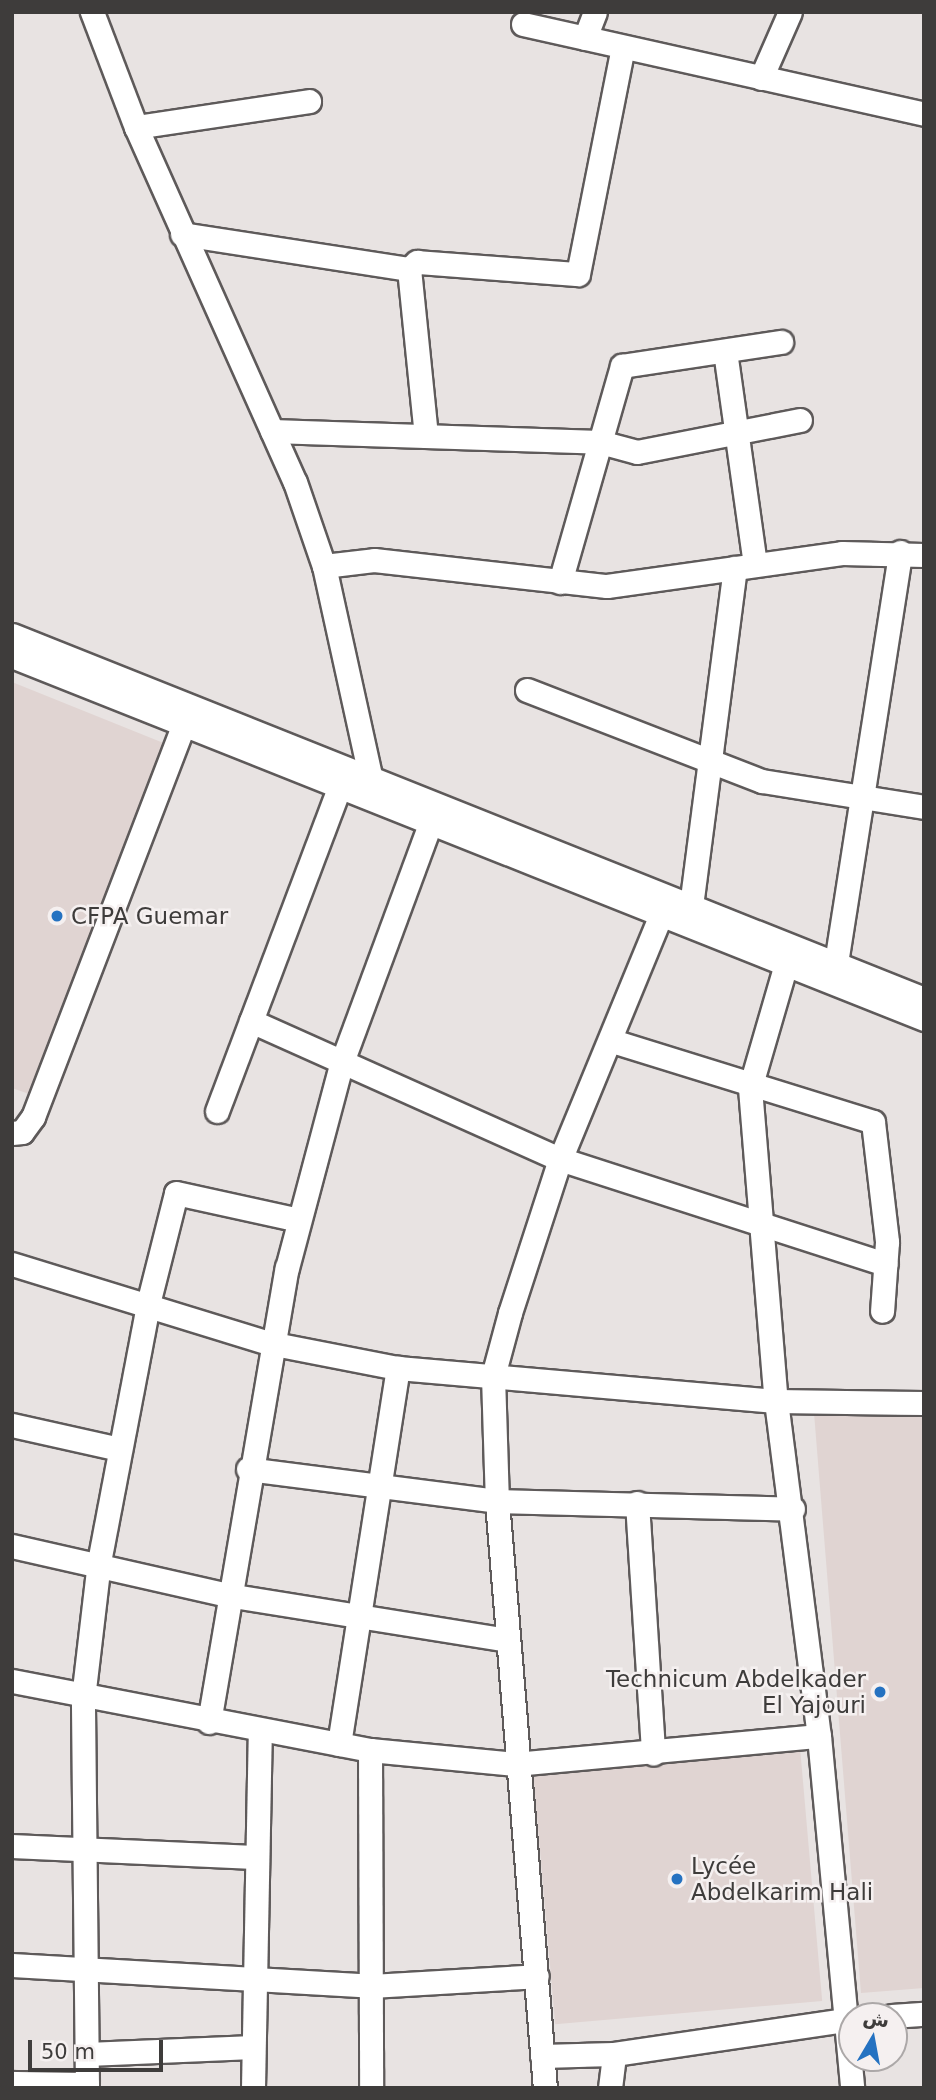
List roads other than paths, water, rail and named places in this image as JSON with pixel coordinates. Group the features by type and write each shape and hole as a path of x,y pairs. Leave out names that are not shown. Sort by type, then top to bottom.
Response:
{"street":[{"path":"92,12 136,127 272,431 324,566 371,779"},
{"path":"585,38 595,12"},
{"path":"761,78 790,12"},
{"path":"523,24 924,114"},
{"path":"182,234 409,268 417,262 578,274 623,47"},
{"path":"136,127 309,101"},
{"path":"409,268 426,436"},
{"path":"560,582 622,366 781,342"},
{"path":"691,906 745,566 739,432 725,351"},
{"path":"272,431 600,442 637,452 800,420"},
{"path":"324,566 374,560 560,582 628,586 745,566 900,552 924,555"},
{"path":"836,963 865,798 900,552"},
{"path":"12,635 343,777 665,906 786,964 924,1019"},
{"path":"12,656 184,724 343,777 371,779 434,813"},
{"path":"527,690 762,781 924,807"},
{"path":"12,1133 22,1132 33,1117 184,724"},
{"path":"217,1111 343,777"},
{"path":"209,1722 269,1343 299,1220 342,1062 434,813"},
{"path":"665,906 691,906 924,999"},
{"path":"545,2088 537,1976 515,1764 497,1501 493,1377 560,1159 612,1041 665,906"},
{"path":"786,964 750,1088 776,1401 793,1509 847,2002"},
{"path":"251,1021 560,1159 762,1227 885,1264"},
{"path":"612,1041 750,1088 873,1122 885,1264 882,1311"},
{"path":"12,2083 87,2086 88,1970 83,1698 99,1562 119,1449 148,1304 176,1193 299,1220"},
{"path":"12,1264 269,1343 398,1368 776,1401 924,1403"},
{"path":"339,1744 363,1621 398,1368"},
{"path":"12,1424 119,1449"},
{"path":"248,1469 497,1501 793,1509"},
{"path":"637,1503 653,1753"},
{"path":"12,1546 99,1562 227,1595 363,1621 507,1640"},
{"path":"12,1681 83,1698 260,1732 370,1750 515,1764 819,1736"},
{"path":"253,2088 254,1857 260,1732"},
{"path":"370,1750 371,2088"},
{"path":"12,1846 85,1853 254,1857"},
{"path":"12,1965 253,1982 371,1986 537,1976"},
{"path":"542,2056 614,2054 838,2021"},
{"path":"87,2054 253,2047"},
{"path":"610,2088 614,2054"}],"place":[{"name":"CFPA Guemar","path":"57,916"},
{"name":"Technicum Abdelkader El Yajouri","path":"880,1692"},
{"name":"Lycée Abdelkarim Hali","path":"677,1879"}]}
